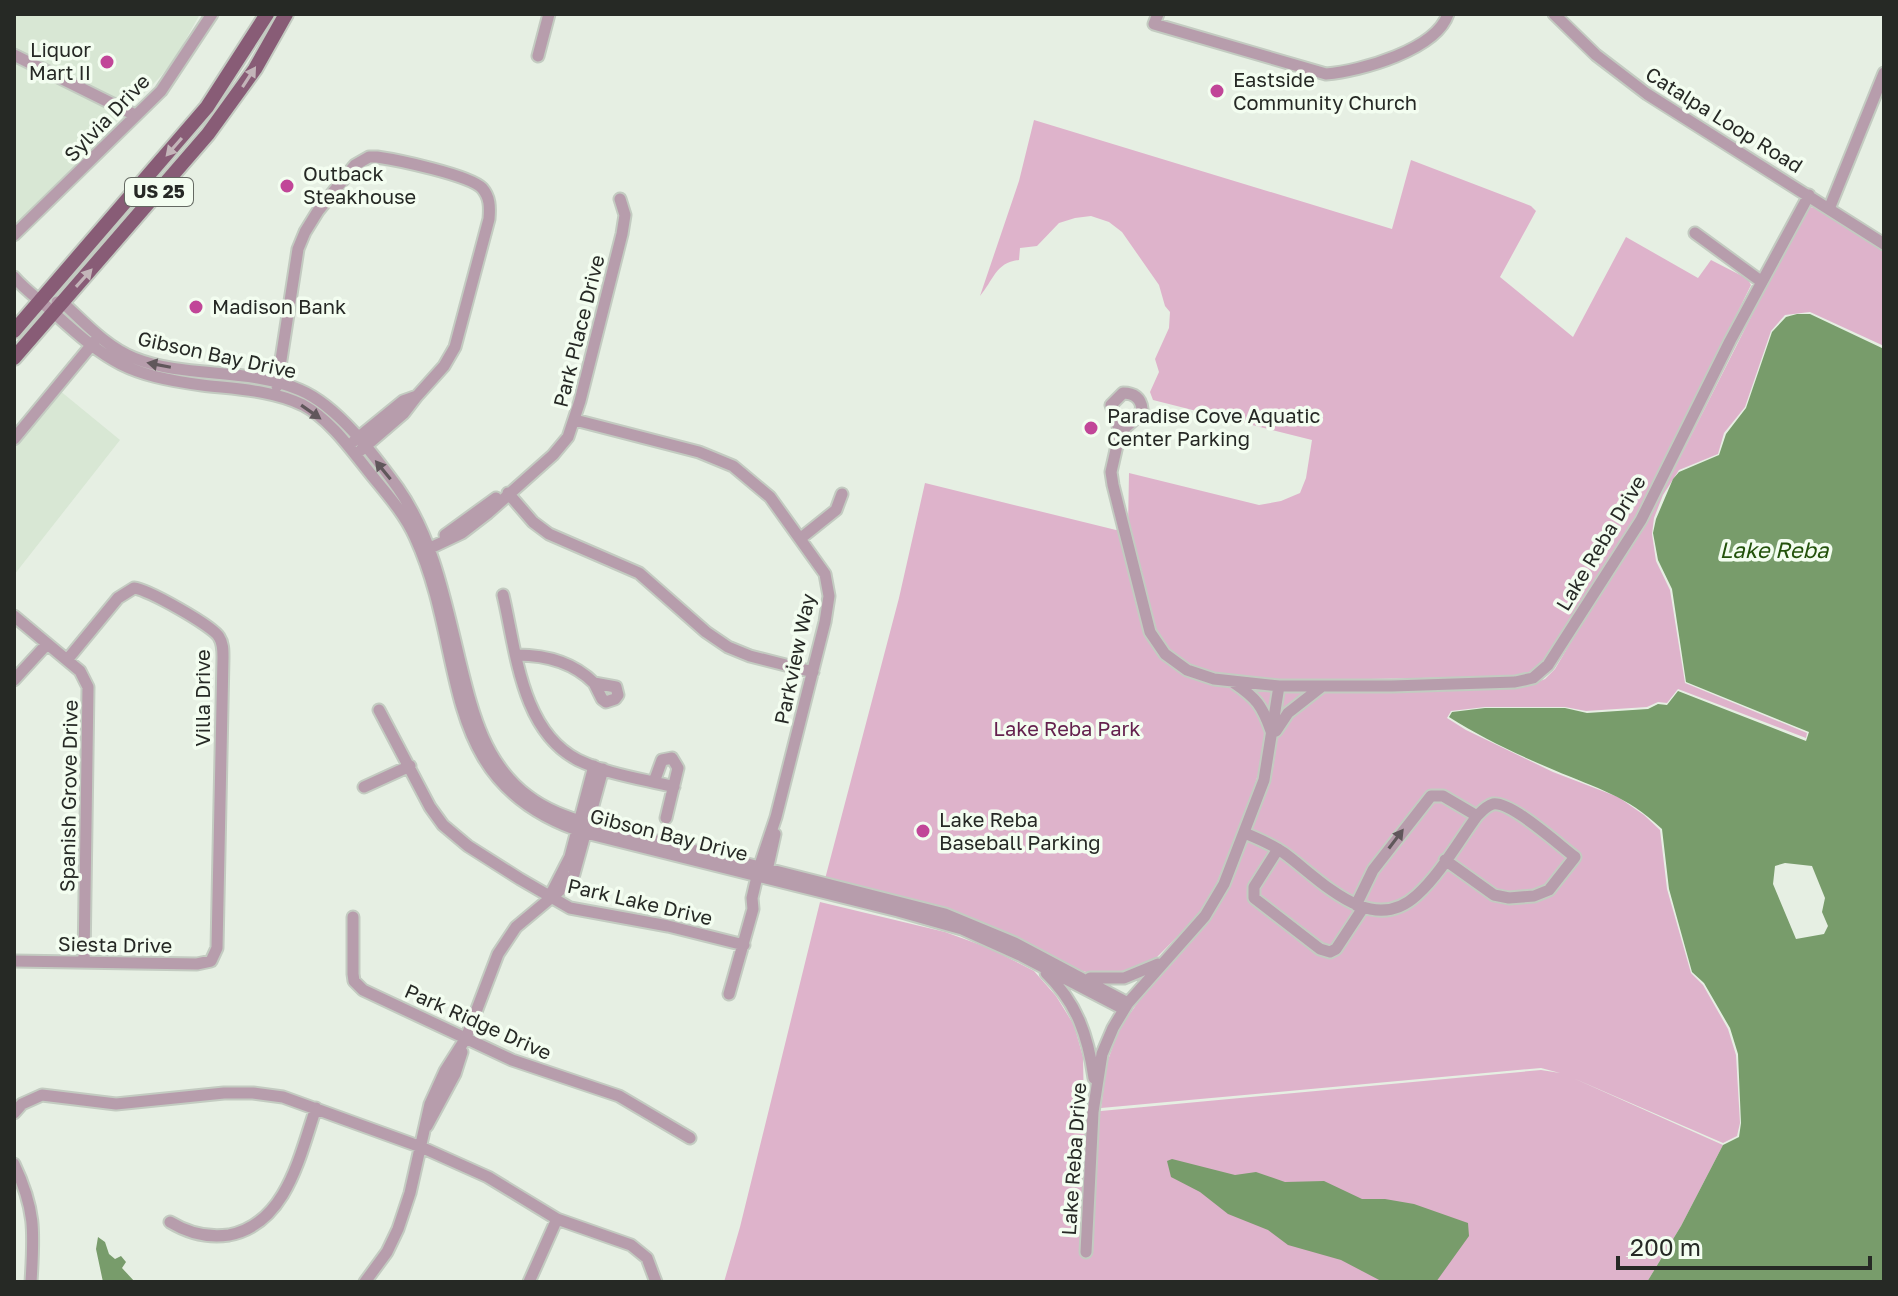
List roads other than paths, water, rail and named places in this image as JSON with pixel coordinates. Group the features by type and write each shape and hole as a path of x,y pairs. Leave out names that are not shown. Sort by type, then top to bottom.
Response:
{"main road":[{"name":"US 25","path":"14,331 207,107 267,14"},
{"name":"US 25","path":"14,358 221,118 255,69 286,14"}],"street":[{"name":"Sylvia Drive","path":"14,235 161,91 212,14"},
{"path":"538,56 549,14"},
{"path":"1158,14 1154,24 1326,74 1341,73 1413,49 1441,29 1448,14"},
{"name":"Catalpa Loop Road","path":"1554,14 1626,79 1884,244"},
{"path":"14,55 135,115"},
{"path":"1829,209 1884,73"},
{"path":"275,396 298,249 305,232 355,165 369,157 377,157 470,180 485,191 488,199 487,227 458,340 444,366 417,396 403,401 350,451"},
{"name":"Lake Reba Drive","path":"1120,432 1111,472 1114,493 1150,632 1165,654 1179,665 1204,677 1279,686 1515,682 1533,678 1541,673 1641,520 1809,195"},
{"name":"Park Place Drive","path":"424,547 462,533 561,446 575,420 624,224 625,215 620,199"},
{"path":"1695,233 1762,282"},
{"path":"14,277 40,301"},
{"name":"Gibson Bay Drive","path":"40,301 58,307 124,354 146,362 278,383 301,390 324,404 361,443 402,495 424,547 463,712 481,755 497,779 517,799 541,814 583,827 963,925 1015,943 1078,975 1126,1006"},
{"name":"Gibson Bay Drive","path":"58,307 91,345 116,363 141,374 275,396 314,412 399,510 424,547"},
{"path":"14,439 99,335"},
{"name":"Parkview Way","path":"575,420 699,452 733,466 770,497 820,564 828,584 828,608 813,672 729,994"},
{"path":"508,493 541,528 570,545 639,573 706,632 728,647 750,656 813,672"},
{"path":"801,538 836,510 842,494"},
{"name":"Villa Drive","path":"67,660 118,598 130,589 146,591 219,637 223,657 222,727 218,935 214,958"},
{"path":"503,595 530,701 546,733 569,755 598,767 674,787"},
{"name":"Spanish Grove Drive","path":"14,616 86,678 89,696 84,962"},
{"path":"14,680 47,644"},
{"path":"517,655 547,657 564,662 594,683"},
{"path":"1232,682 1255,698 1264,710 1273,735"},
{"name":"Lake Reba Drive","path":"1086,1252 1096,1088 1107,1041 1126,1006 1213,905 1245,833 1264,780 1279,686"},
{"path":"1273,735 1288,713 1322,687"},
{"name":"Park Lake Drive","path":"379,710 436,816 450,832 549,898 578,910 668,926 744,945"},
{"path":"654,782 660,763 669,757 677,764 666,818"},
{"path":"364,787 410,766"},
{"path":"365,1282 380,1263 398,1229 426,1127 503,944 523,920 565,886 574,874 598,767"},
{"path":"1278,849 1254,887 1254,898 1320,949 1330,952 1336,949 1360,906 1373,870 1431,796 1443,796 1477,816"},
{"path":"1245,833 1278,849 1340,896 1360,906 1384,910 1408,902 1422,889 1477,816 1490,805 1510,808 1575,857 1549,890 1534,896 1509,898 1494,895 1445,860"},
{"name":"Park Ridge Drive","path":"353,917 353,974 358,986 512,1060 619,1096 690,1138"},
{"name":"Gibson Bay Drive","path":"963,925 1126,1006"},
{"name":"Siesta Drive","path":"14,961 197,964 214,958"},
{"path":"1078,975 1124,978 1166,960"},
{"path":"1037,964 1062,989 1080,1017 1091,1052 1096,1088"},
{"path":"14,1113 31,1099 53,1095 116,1104 224,1093 283,1097 421,1147 488,1177 557,1219 631,1245 647,1258 656,1282"},
{"path":"170,1222 190,1232 215,1236 243,1231 260,1222 286,1189 316,1108"},
{"path":"14,1164 28,1194 33,1218 31,1282"},
{"path":"529,1282 557,1219"}],"water":[{"name":"Lake Reba","path":"1810,314 1884,349 1884,1282 1647,1282 1681,1226 1723,1145 1739,1137 1741,1123 1738,1054 1730,1028 1704,983 1692,972 1669,889 1662,829 1624,800 1514,752 1449,717 1452,712 1485,708 1565,708 1587,713 1648,709 1658,704 1667,705 1678,691 1806,741 1809,732 1686,682 1672,589 1658,560 1653,533 1673,479 1679,472 1719,455 1726,434 1746,408 1772,332 1786,317","holes":["1785,863 1812,866 1825,898 1822,912 1828,926 1824,934 1796,939 1773,884 1775,866"]},
{"path":"1172,1159 1235,1175 1256,1172 1285,1182 1324,1181 1362,1199 1414,1204 1468,1223 1469,1236 1436,1282 1383,1282 1341,1260 1288,1245 1268,1230 1228,1214 1200,1192 1171,1177 1167,1161"},
{"path":"98,1237 105,1242 109,1254 115,1259 121,1256 126,1262 122,1268 135,1282 103,1282 96,1249"}],"place":[{"name":"Liquor Mart II","path":"107,62"},
{"name":"Eastside Community Church","path":"1217,91"},
{"name":"Outback Steakhouse","path":"287,186"},
{"name":"Madison Bank","path":"196,307"},
{"name":"Paradise Cove Aquatic Center Parking","path":"1091,428"},
{"name":"Lake Reba Baseball Parking","path":"923,831"}],"park label":[{"name":"Lake Reba Park","path":"1067,729"}]}
